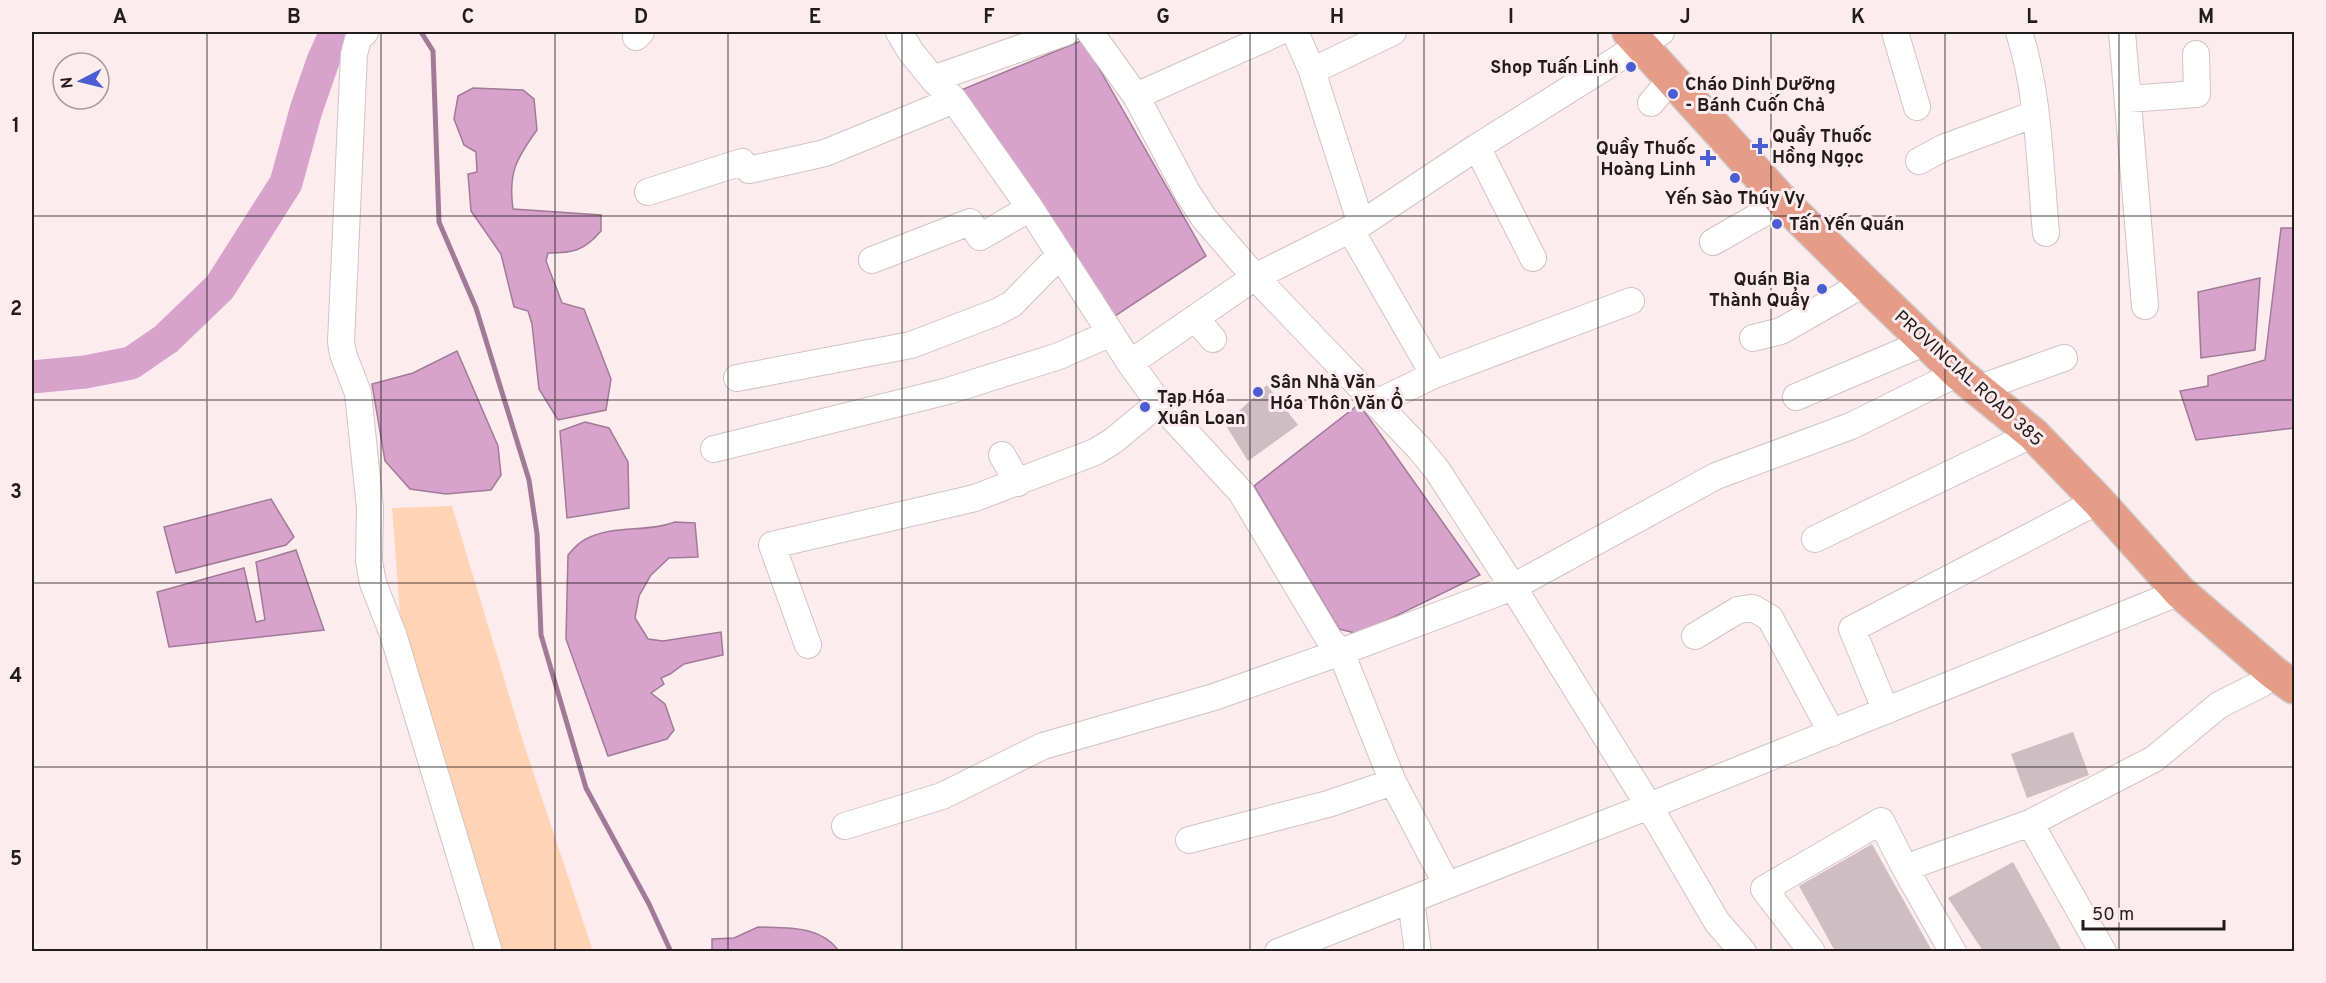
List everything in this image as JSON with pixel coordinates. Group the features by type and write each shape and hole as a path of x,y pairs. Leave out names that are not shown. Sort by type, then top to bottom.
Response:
{"main road":[{"name":"PROVINCIAL ROAD 385","path":"1644,36 1672,78 1783,202 1968,381 2033,434 2098,501 2180,592 2284,680"}],"street":[{"path":"365,32 358,39 354,54 341,342 343,354 358,393 370,508 369,561 373,583 393,634 489,951"},
{"path":"899,32 933,80 954,100 1030,208 1130,363 1159,403 1241,492 1329,639 1341,652 1394,782 1447,885"},
{"path":"933,80 1066,32"},
{"path":"1090,32 1136,96 1187,192 1204,218 1255,278 1376,403 1437,470 1513,587 1649,806 1717,922 1743,951"},
{"path":"1136,96 1279,32"},
{"path":"1295,32 1312,70 1356,226 1434,375"},
{"path":"1312,70 1394,32"},
{"path":"1895,32 1917,107"},
{"path":"2019,32 2026,52 2035,114 2046,233"},
{"path":"2122,32 2145,306"},
{"path":"1130,363 1255,278 1356,226 1644,36"},
{"path":"2128,99 2197,94 2196,54"},
{"path":"1651,103 1672,78"},
{"path":"648,192 742,162 749,170 817,155 954,100"},
{"path":"1919,160 1943,148 2035,114"},
{"path":"1477,147 1533,258"},
{"path":"1713,242 1783,202"},
{"path":"872,260 970,222 980,237 1030,208"},
{"path":"737,378 889,350 921,341 1012,304 1060,255"},
{"path":"1753,338 1781,331 1865,283"},
{"path":"1376,403 1434,375 1631,301"},
{"path":"1195,318 1213,339"},
{"path":"714,449 948,391 1059,356 1111,333"},
{"path":"1796,397 1926,342"},
{"path":"845,826 942,796 1042,746 1214,697 1513,587 1716,476 1968,381 2064,358"},
{"path":"808,645 772,545 975,498 1018,483 1095,452 1113,441 1159,403"},
{"path":"1815,539 2033,434"},
{"path":"1002,455 1018,483"},
{"path":"1886,711 1852,629 2098,501"},
{"path":"1278,951 1649,806 2180,592"},
{"path":"1695,636 1738,609 1753,608 1770,618 1832,733"},
{"path":"1905,868 2030,824 2154,759 2218,705 2261,684 2284,680"},
{"path":"1189,840 1328,804 1394,782"},
{"path":"1812,951 1764,889 1881,821 1953,951"},
{"path":"2030,824 2103,951"},
{"path":"1411,900 1418,951"}],"shaded area":[{"path":"1083,40 1206,256 1112,318 961,90"},
{"path":"473,88 523,90 534,99 537,130 515,167 512,186 513,209 601,215 601,231 589,243 578,250 548,253 546,261 562,303 584,309 611,379 606,410 558,420 539,389 532,324 528,311 514,307 501,254 471,211 468,174 477,172 476,152 464,145 454,119 458,96"},
{"path":"2281,228 2294,228 2294,428 2196,440 2180,391 2208,386 2208,376 2265,360"},
{"path":"2260,278 2255,350 2201,358 2198,292"},
{"path":"457,351 498,446 501,475 491,490 446,494 410,489 385,461 372,384 413,373"},
{"path":"1359,404 1480,575 1359,634 1339,629 1254,486"},
{"path":"585,422 609,428 628,462 629,508 567,518 560,431"},
{"path":"271,499 294,537 286,545 176,573 164,527"},
{"path":"452,506 525,748 593,951 501,951 400,613 392,508"},
{"path":"675,522 695,523 698,557 669,558 651,575 639,596 635,618 648,639 663,641 721,632 723,655 684,664 661,678 664,684 651,693 665,704 674,730 667,739 608,756 566,639 568,555 581,542 597,534"},
{"path":"296,550 324,630 169,647 157,592 244,568 256,622 265,620 256,562"},
{"path":"758,927 791,928 813,932 822,936 839,951 712,951 712,939 734,938"}],"building":[{"path":"1267,385 1298,425 1248,461 1225,424"},
{"path":"2073,732 2089,775 2027,798 2011,754"},
{"path":"1872,844 1932,951 1835,951 1799,886"},
{"path":"2013,862 2062,951 1983,951 1948,898"}],"waterway":[{"path":"32,377 85,372 131,363 166,339 220,287 286,183 306,110 336,32"},
{"path":"421,32 433,51 439,222 476,308 529,480 537,534 541,635 586,788 649,904 671,952"}],"place":[{"name":"Shop Tuấn Linh","path":"1631,67"},
{"name":"Cháo Dinh Dưỡng - Bánh Cuốn Chả","path":"1673,94"},
{"name":"Quầy Thuốc Hồng Ngọc","path":"1760,146"},
{"name":"Quầy Thuốc Hoàng Linh","path":"1708,158"},
{"name":"Yến Sào Thúy Vy","path":"1735,178"},
{"name":"Tấn Yến Quán","path":"1777,224"},
{"name":"Quán Bia Thành Quẩy","path":"1822,289"},
{"name":"Sân Nhà Văn Hóa Thôn Văn Ổ","path":"1258,392"},
{"name":"Tạp Hóa Xuân Loan","path":"1145,407"}]}
